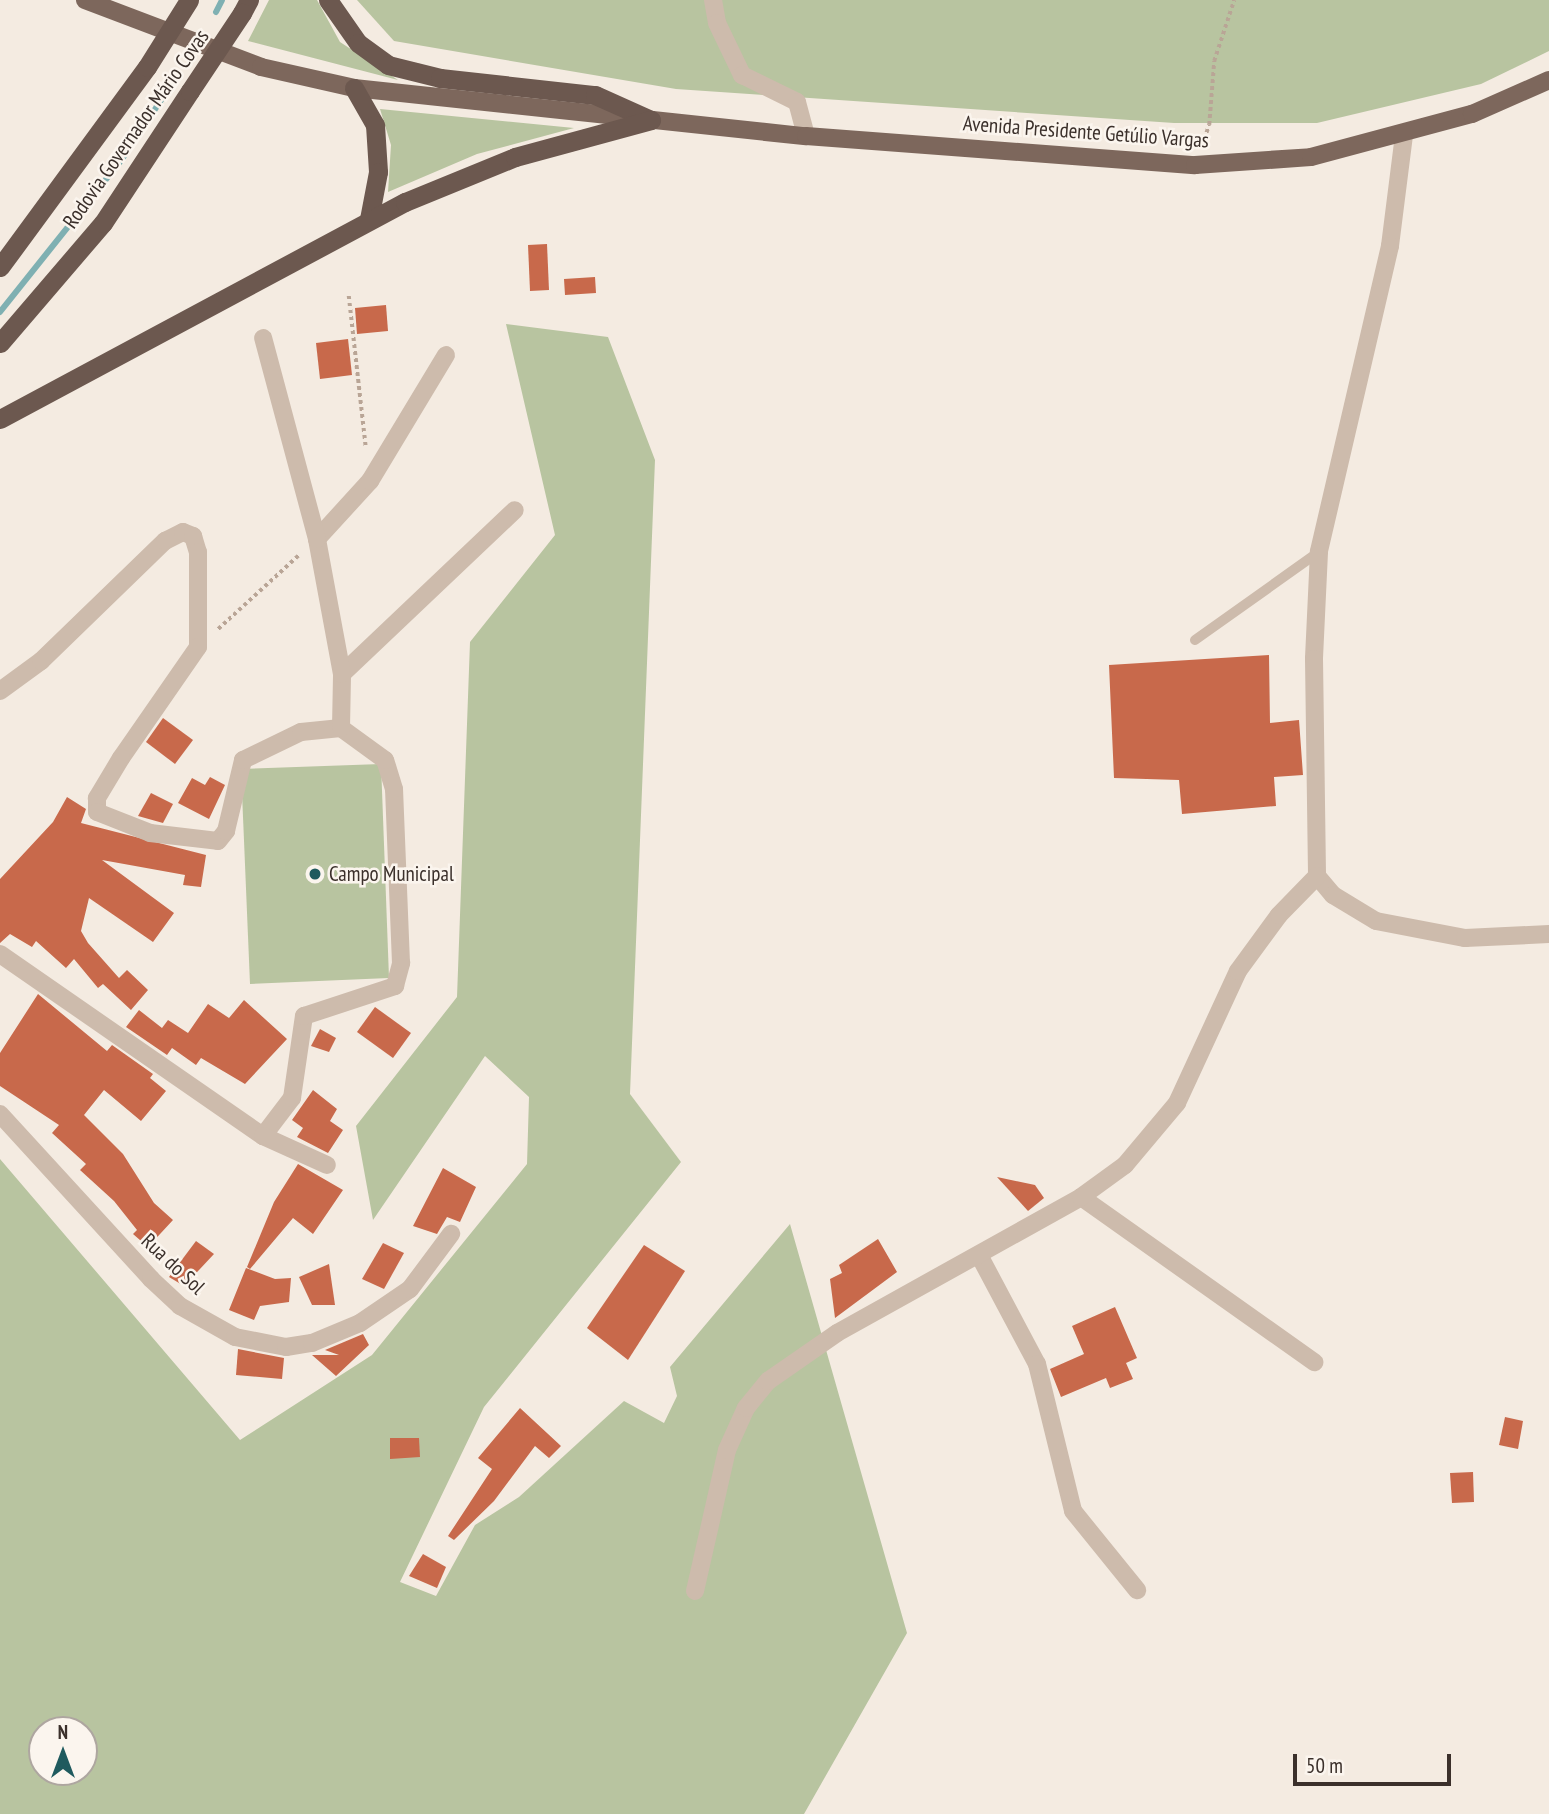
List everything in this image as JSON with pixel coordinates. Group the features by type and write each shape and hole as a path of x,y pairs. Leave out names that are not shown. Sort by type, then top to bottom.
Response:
{"highway":[{"name":"Rodovia Governador Mário Covas","path":"0,267 147,66 189,0"},
{"path":"328,0 358,43 387,65 440,78 595,95 651,120"},
{"name":"Rodovia Governador Mário Covas","path":"0,343 103,223 246,7"},
{"path":"354,89 375,125 379,172 369,219"},
{"path":"3,421 369,219 515,156 651,120"}],"main road":[{"name":"Avenida Presidente Getúlio Vargas","path":"85,0 261,67 354,89 806,136 1195,164 1311,157 1404,135 1472,114 1549,80"}],"street":[{"path":"713,0 723,39 742,75 797,102 806,136"},
{"path":"1404,135 1390,246 1320,552 1314,659 1317,876 1333,895 1376,921 1465,938 1549,934"},
{"path":"263,338 317,538 342,674 341,728"},
{"path":"317,538 370,481 446,355"},
{"path":"342,674 515,510"},
{"path":"0,691 41,661 165,541 183,532 192,536 198,552 198,647 97,798 97,812 116,824 203,842 218,841 226,831 243,760 301,732 341,728 381,754 394,789 398,978 386,992 304,1016 292,1098 263,1136"},
{"path":"695,1591 727,1450 746,1408 768,1381 837,1333 1082,1197 1125,1165 1177,1103 1238,971 1279,915 1317,876"},
{"path":"0,954 263,1136 327,1166"},
{"name":"Rua do Sol","path":"0,1114 150,1279 180,1306 235,1337 286,1347 312,1343 360,1323 410,1289 451,1234"},
{"path":"1082,1197 1314,1362"},
{"path":"979,1255 1037,1364 1073,1511 1137,1590"}],"lane":[{"path":"1195,640 1320,552"}],"path":[{"path":"1195,164 1209,125 1214,61 1234,0"},
{"path":"349,296 370,481"},
{"path":"198,647 317,538"}],"green space":[{"path":"269,0 317,0 340,42 398,80 248,41"},
{"path":"357,0 1549,0 1549,51 1481,84 1317,123 1174,123 676,89 394,41"},
{"path":"380,109 574,128 477,154 388,192 391,145"},
{"path":"506,324 608,337 655,460 630,1094 681,1162 484,1407 400,1582 436,1596 475,1525 519,1497 624,1401 664,1423 677,1396 670,1367 790,1224 907,1633 804,1814 0,1814 0,1159 240,1440 372,1355 527,1164 529,1097 485,1056 373,1220 356,1126 457,997 470,642 555,535"},
{"name":"Campo Municipal","path":"381,764 389,978 250,984 241,769"}],"building":[{"path":"547,244 549,290 530,291 528,245"},
{"path":"595,277 596,293 565,295 564,279"},
{"path":"386,305 388,331 357,334 355,308"},
{"path":"348,339 352,375 320,379 316,343"},
{"path":"1269,655 1270,723 1299,720 1303,775 1274,777 1276,806 1182,814 1179,780 1114,778 1109,665"},
{"path":"163,718 193,740 175,764 146,742"},
{"path":"210,777 225,785 209,819 178,803 192,778 205,785"},
{"path":"151,793 173,804 163,823 138,816"},
{"path":"67,797 86,809 81,823 206,855 201,887 183,885 185,875 102,860 174,913 153,942 89,898 81,931 88,943 119,978 127,970 148,990 131,1010 103,984 98,988 74,959 66,968 36,941 32,947 10,934 0,943 0,879 53,822"},
{"path":"38,994 107,1051 112,1045 153,1074 150,1078 166,1091 141,1121 104,1090 84,1115 123,1154 154,1203 173,1220 148,1247 133,1234 137,1230 114,1201 80,1170 86,1164 52,1133 59,1125 0,1086 0,1053"},
{"path":"244,1000 287,1039 245,1084 201,1058 196,1065 172,1048 167,1055 126,1027 139,1010 162,1028 168,1020 188,1033 208,1004 229,1018"},
{"path":"375,1007 411,1033 393,1058 357,1032"},
{"path":"320,1029 336,1038 329,1052 311,1046"},
{"path":"313,1090 337,1109 330,1121 343,1130 328,1153 297,1137 303,1128 292,1120"},
{"path":"298,1164 343,1190 313,1234 293,1218 250,1269 247,1267 274,1202"},
{"path":"443,1168 476,1187 460,1222 447,1217 437,1234 413,1226"},
{"path":"997,1177 1035,1185 1044,1198 1028,1211"},
{"path":"878,1239 897,1272 835,1318 830,1279 842,1273 839,1265"},
{"path":"196,1241 214,1254 184,1286 169,1277"},
{"path":"383,1243 404,1253 384,1289 362,1279"},
{"path":"644,1245 685,1271 628,1360 587,1328"},
{"path":"329,1264 335,1305 312,1305 299,1277"},
{"path":"246,1268 275,1279 291,1278 289,1302 260,1306 254,1320 229,1310"},
{"path":"1115,1307 1137,1358 1126,1363 1133,1379 1110,1388 1106,1378 1061,1397 1050,1369 1084,1354 1072,1326"},
{"path":"363,1334 369,1345 336,1376 312,1355 339,1355 325,1350"},
{"path":"238,1349 284,1358 282,1379 236,1375"},
{"path":"520,1408 561,1446 549,1458 535,1446 494,1501 454,1540 448,1536 492,1469 478,1458"},
{"path":"1505,1417 1523,1421 1518,1449 1499,1445"},
{"path":"390,1438 419,1438 420,1457 390,1459"},
{"path":"1473,1472 1474,1502 1452,1503 1450,1473"},
{"path":"423,1554 446,1567 437,1588 409,1576"}],"waterway":[{"path":"216,12 222,0"},
{"path":"0,312 122,159 179,73"}],"place":[{"name":"Campo Municipal","path":"315,874"}]}
